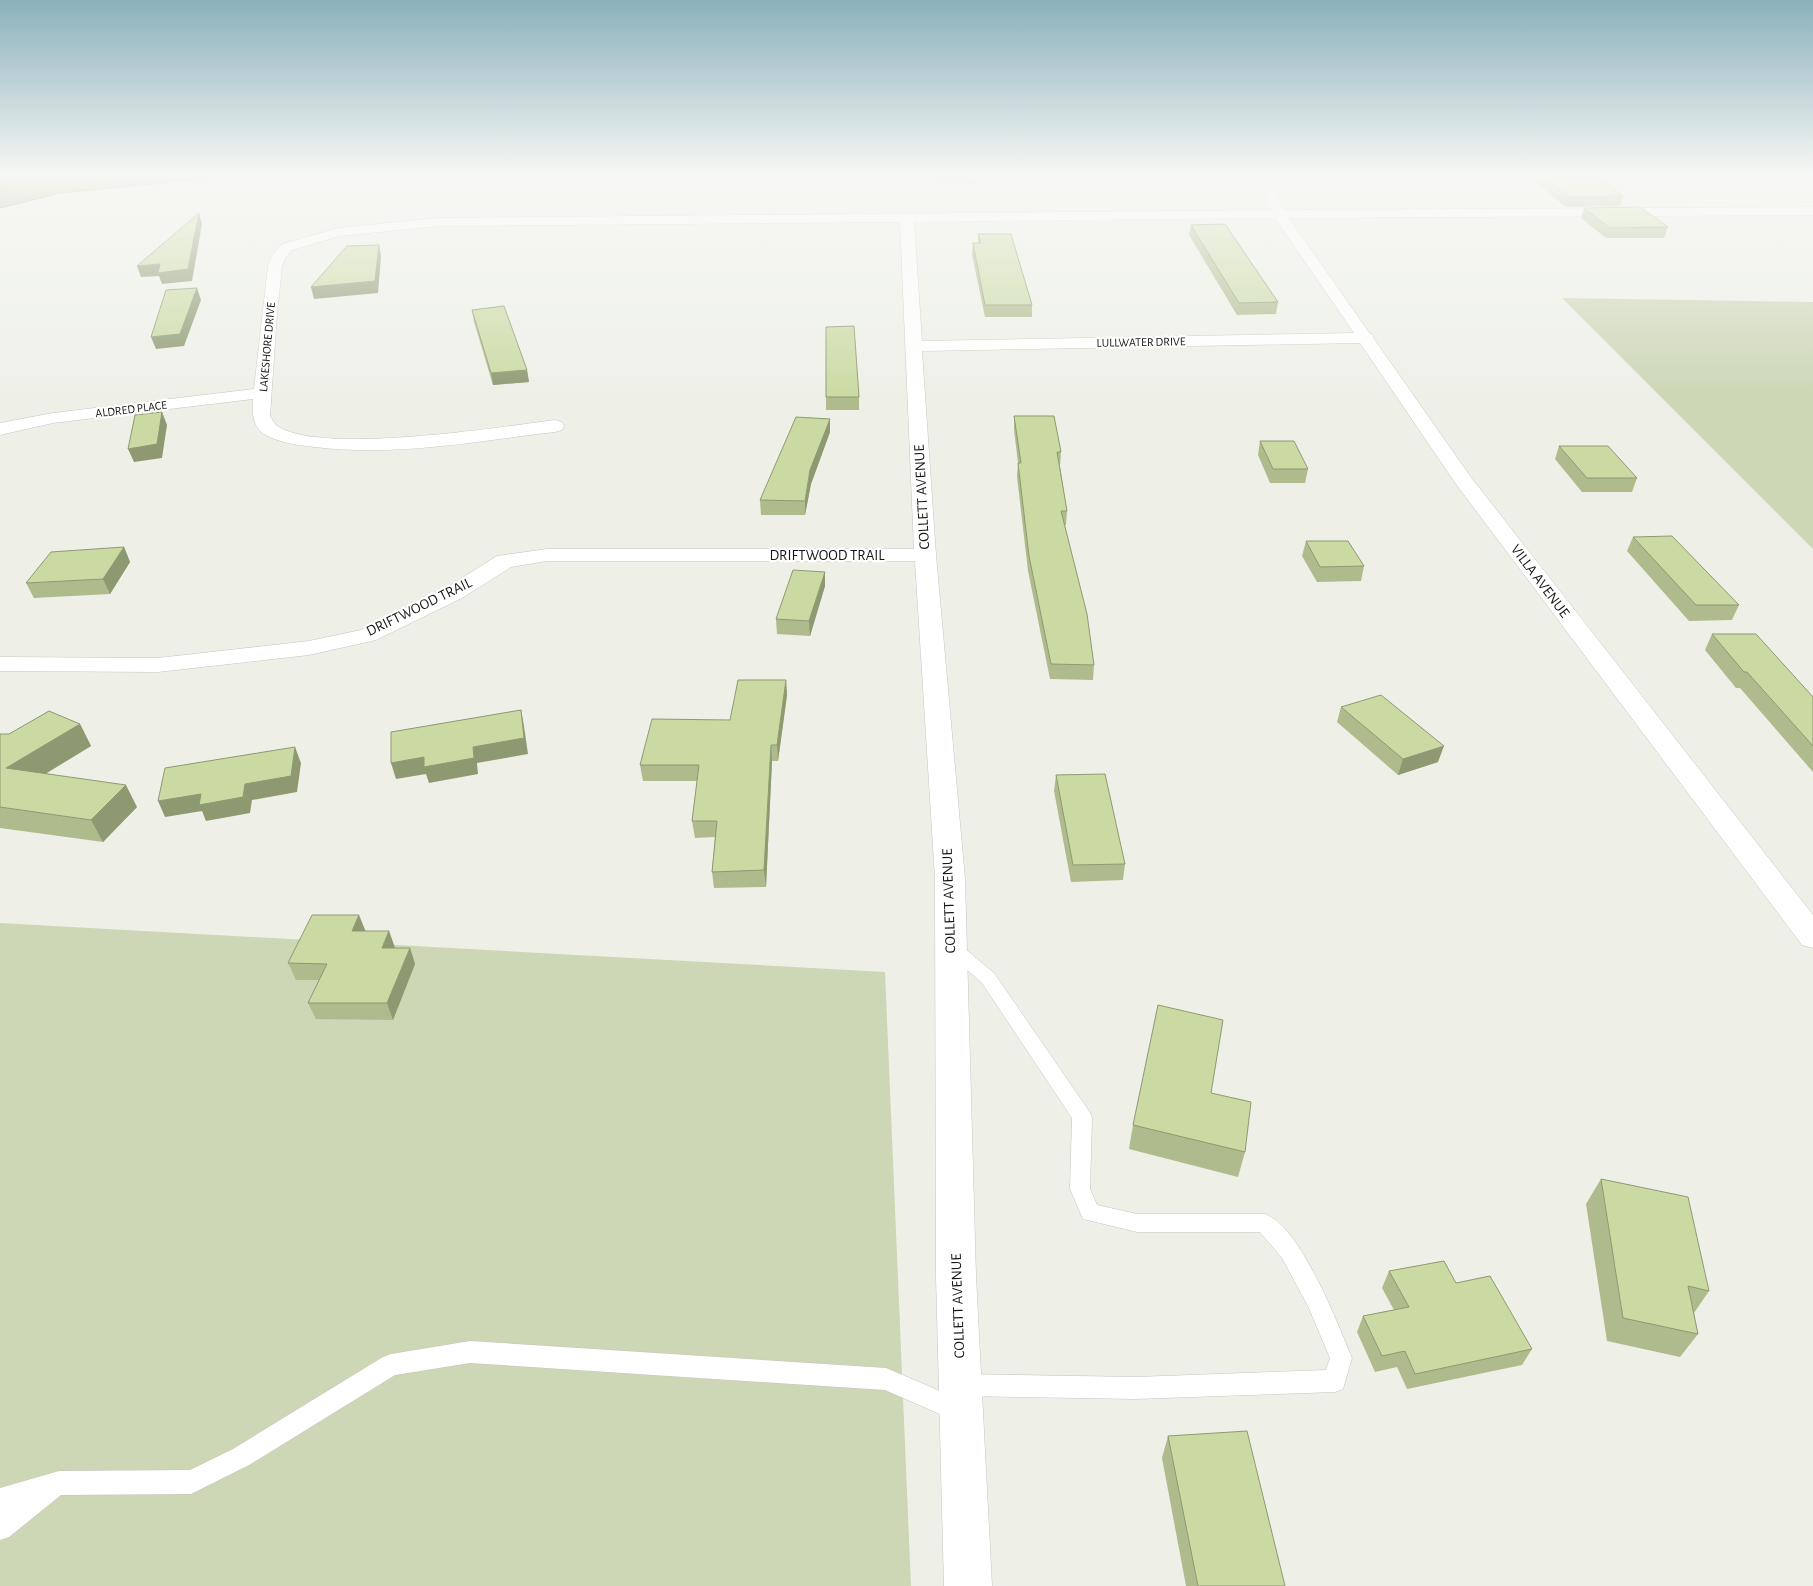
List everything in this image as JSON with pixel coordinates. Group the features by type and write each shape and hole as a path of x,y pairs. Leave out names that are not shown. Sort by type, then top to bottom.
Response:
{"street":[{"name":"LAKESHORE DRIVE","path":"284,250 275,266 269,314 261,416 269,428 293,438 335,444 374,445 447,439 555,426"},
{"name":"COLLETT AVENUE","path":"909,250 925,555 950,879 961,1398 968,1586"},
{"name":"VILLA AVENUE","path":"1305,250 1463,480 1813,937"},
{"name":"LULLWATER DRIVE","path":"915,346 1367,338"},
{"name":"ALDRED PLACE","path":"0,429 53,418 263,393"},
{"name":"DRIFTWOOD TRAIL","path":"0,664 158,665 310,648 368,634 454,593 505,561 547,555 925,555"}],"lane":[{"path":"0,1500 60,1482 190,1482 241,1457 391,1365 470,1352 886,1379 961,1398 1136,1388 1335,1381 1341,1358 1316,1300 1289,1251 1265,1223 1137,1223 1090,1213 1080,1189 1082,1117 988,978 951,946"},
{"path":"0,1528 60,1482"}],"shaded area":[{"path":"1562,298 1813,302 1813,549"},
{"path":"0,923 885,972 911,1586 0,1586"}],"building":[{"path":"156,250 192,250 188,269 158,273 160,264 137,266"},
{"path":"343,250 378,250 375,281 311,287"},
{"path":"974,250 1016,250 1032,305 985,305"},
{"path":"1206,250 1243,250 1278,302 1239,303"},
{"path":"197,288 180,334 151,337 166,290"},
{"path":"504,306 527,370 491,373 472,310"},
{"path":"854,326 859,397 826,397 826,327"},
{"path":"162,412 157,444 128,449 135,415"},
{"path":"1014,416 1054,416 1061,452 1057,452 1067,511 1061,511 1087,614 1094,665 1051,664 1029,556 1018,463 1021,463"},
{"path":"796,417 830,419 810,470 805,501 760,500"},
{"path":"1260,441 1294,441 1308,469 1273,469"},
{"path":"1559,446 1608,446 1637,478 1587,478"},
{"path":"1672,536 1739,605 1696,605 1633,537"},
{"path":"1306,541 1348,541 1364,566 1320,567"},
{"path":"124,547 103,579 26,583 51,552"},
{"path":"793,570 825,572 809,621 776,619"},
{"path":"1712,634 1756,634 1813,697 1813,746 1747,672 1744,672"},
{"path":"738,680 786,680 777,745 771,745 764,870 712,872 717,821 692,821 699,765 640,765 652,719 730,720"},
{"path":"1381,695 1444,746 1403,759 1341,707"},
{"path":"521,710 524,738 473,747 474,758 424,767 424,757 391,763 391,732"},
{"path":"49,711 80,724 6,768 126,785 91,820 0,807 0,734 9,734"},
{"path":"295,747 291,776 245,784 243,797 199,805 201,794 158,801 165,768"},
{"path":"1105,774 1125,864 1073,865 1056,775"},
{"path":"312,915 359,915 352,931 389,931 382,948 410,948 387,1003 308,1003 327,964 288,963"},
{"path":"1158,1005 1223,1020 1211,1093 1251,1102 1245,1152 1133,1125"},
{"path":"1601,1179 1688,1197 1709,1291 1688,1286 1698,1334 1623,1318"},
{"path":"1444,1261 1456,1283 1490,1276 1532,1349 1415,1374 1405,1351 1382,1356 1363,1316 1409,1307 1389,1271"},
{"path":"1247,1431 1285,1586 1198,1586 1168,1436"}]}
